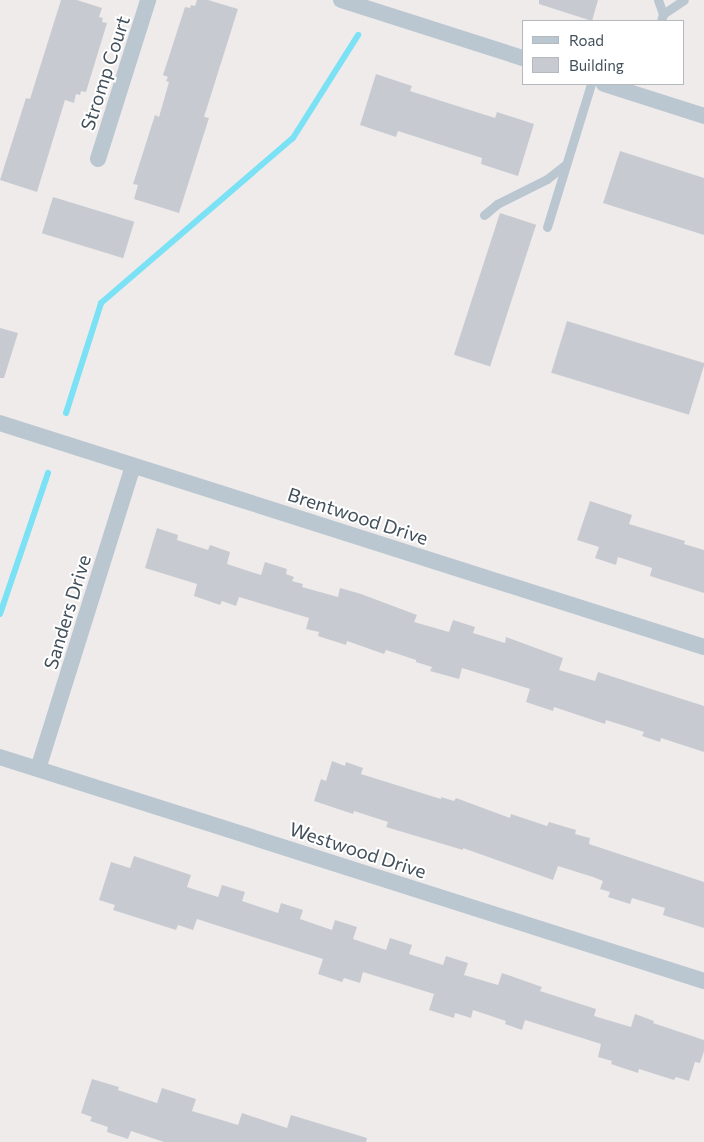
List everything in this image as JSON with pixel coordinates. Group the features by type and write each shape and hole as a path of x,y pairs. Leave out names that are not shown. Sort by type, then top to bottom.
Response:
{"street":[{"name":"Stromp Court","path":"98,159 148,0"},
{"path":"341,0 522,58"},
{"path":"611,85 640,89 704,116"},
{"name":"Brentwood Drive","path":"0,423 704,647"},
{"name":"Sanders Drive","path":"38,769 133,465"},
{"name":"Westwood Drive","path":"0,757 704,981"}],"lane":[{"path":"658,0 662,18 684,0"},
{"path":"547,227 591,85"},
{"path":"484,215 496,204 547,179 566,163"}],"building":[{"path":"61,0 77,0 102,8 99,17 103,18 102,22 107,23 86,92 81,91 80,95 76,94 74,103 65,100 37,192 0,180 26,98 30,99"},
{"path":"197,0 208,0 238,9 204,117 209,118 179,213 134,199 138,185 133,184 155,115 159,117 169,82 166,81 168,77 163,75 185,7 195,6"},
{"path":"539,0 598,0 592,20 539,4"},
{"path":"376,74 412,86 410,91 495,118 497,112 534,124 518,176 481,164 482,158 398,131 396,137 360,125"},
{"path":"620,151 704,178 704,235 603,203"},
{"path":"53,197 134,222 123,258 42,233"},
{"path":"500,213 536,225 490,366 454,355"},
{"path":"567,321 704,363 689,415 551,373"},
{"path":"0,328 18,333 4,378 0,378"},
{"path":"590,501 632,515 629,524 685,541 684,544 704,550 704,593 650,576 652,568 618,557 616,565 595,558 599,547 577,540"},
{"path":"157,528 178,535 177,540 208,550 210,545 230,552 227,564 261,575 265,562 287,569 286,574 294,577 292,581 303,584 302,587 338,597 340,588 361,594 417,615 414,622 449,632 453,620 475,627 473,633 505,643 506,637 563,658 559,670 595,681 598,672 704,706 704,752 661,738 660,742 642,736 644,732 606,720 605,724 554,707 553,711 526,702 530,689 462,668 459,679 430,671 432,667 386,650 384,654 347,641 346,645 318,636 319,632 306,629 309,618 239,597 236,606 222,601 220,605 194,596 197,584 145,568"},
{"path":"332,761 345,766 346,762 363,768 361,774 441,799 441,797 454,801 456,798 510,818 511,814 547,826 549,822 576,830 575,834 590,838 589,844 704,882 704,928 663,915 665,908 632,898 630,904 608,897 610,892 600,889 603,881 593,877 558,866 553,880 463,848 463,850 386,827 388,822 354,811 353,814 314,801 321,779 326,781"},
{"path":"134,856 191,875 187,887 218,897 222,885 245,892 242,901 278,913 281,903 303,910 300,919 332,930 335,920 357,927 353,939 386,950 390,938 412,945 409,954 443,965 446,956 468,963 464,975 498,985 502,973 542,987 540,991 596,1009 594,1016 631,1027 635,1014 654,1021 653,1023 704,1040 704,1051 700,1063 695,1062 689,1081 676,1077 674,1080 639,1069 638,1073 611,1064 612,1061 598,1057 601,1044 525,1020 522,1030 505,1024 506,1021 473,1010 471,1018 455,1013 454,1018 429,1010 434,994 363,972 360,983 344,978 342,982 318,974 323,959 197,919 193,930 178,925 176,930 113,910 115,905 99,900 111,862 130,868"},
{"path":"92,1079 119,1087 118,1090 157,1103 162,1088 196,1099 192,1111 238,1125 242,1113 287,1128 291,1115 367,1138 366,1142 164,1142 131,1131 128,1139 107,1132 108,1127 90,1121 92,1117 81,1113"}],"waterway":[{"path":"66,413 101,303 293,138 358,35"},
{"path":"0,614 48,473"}]}
